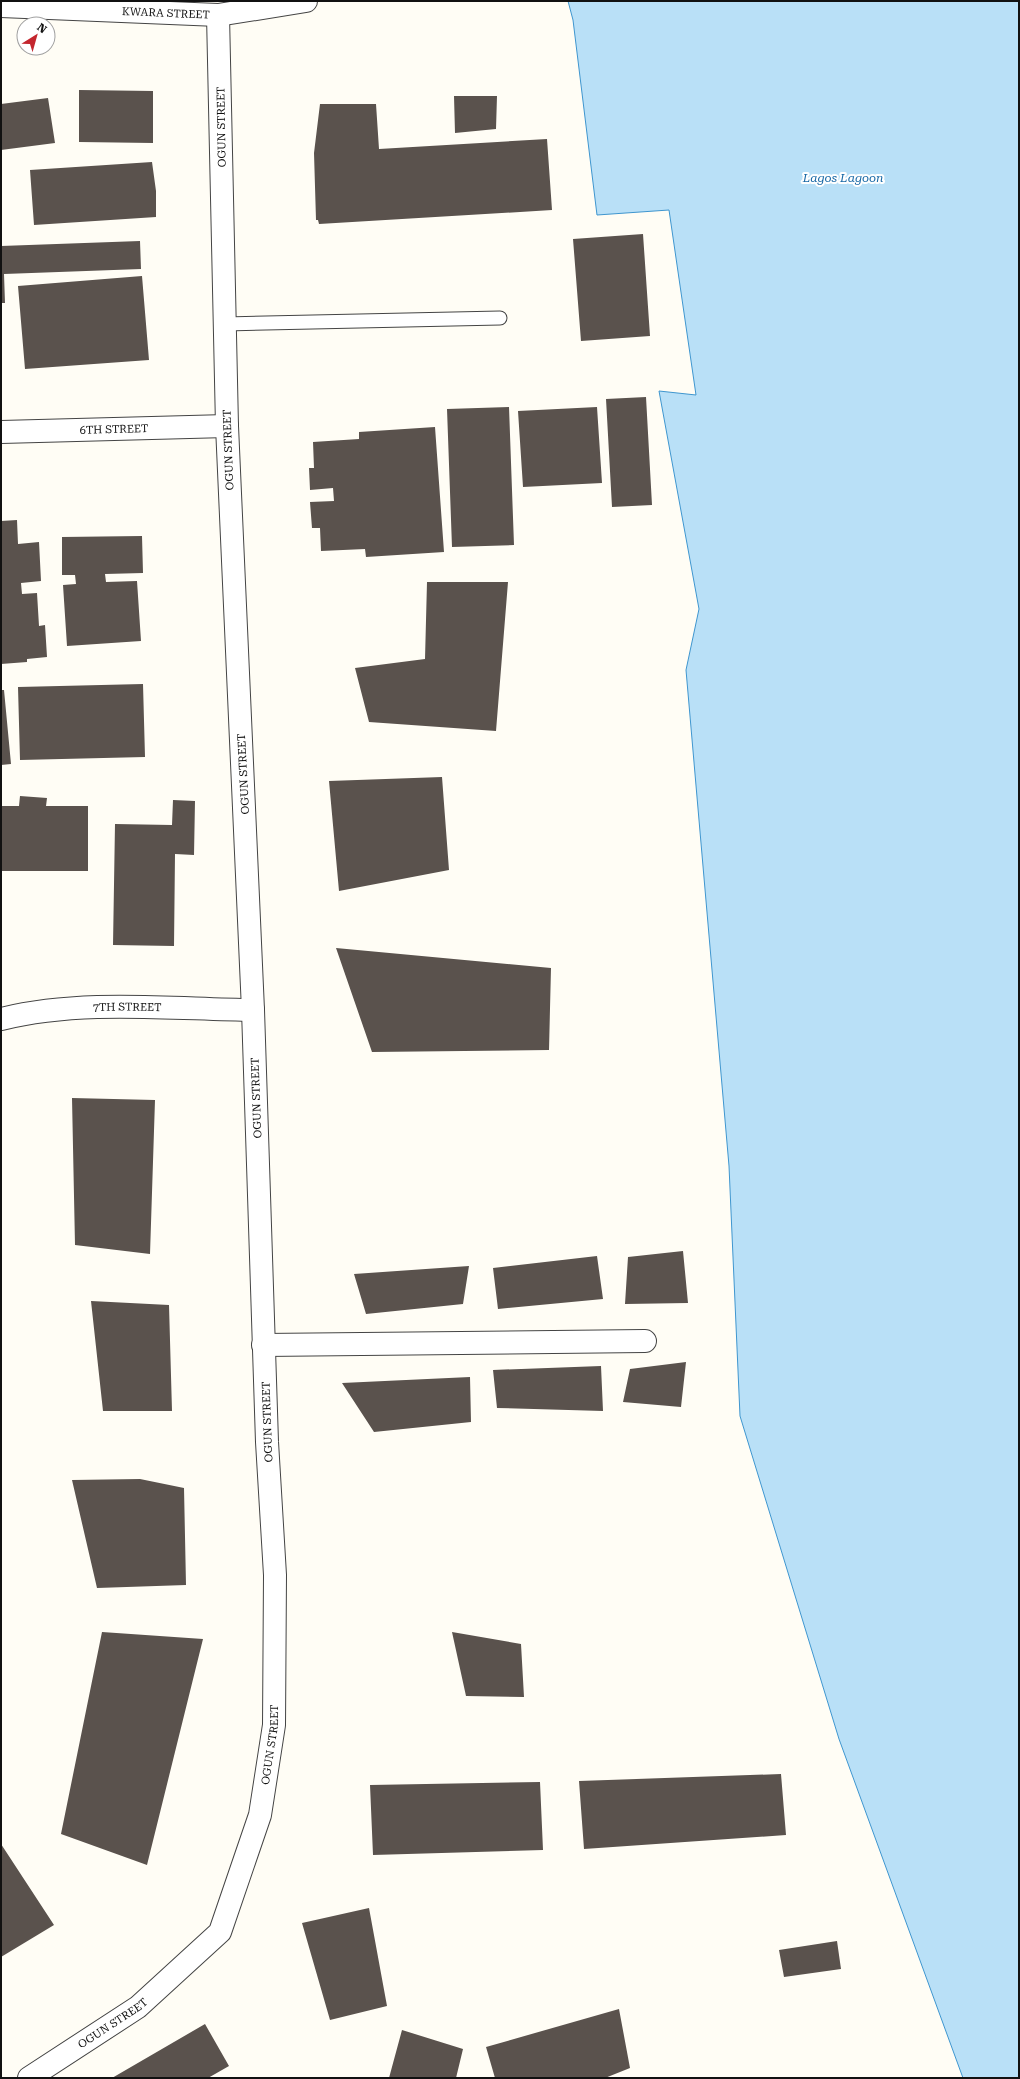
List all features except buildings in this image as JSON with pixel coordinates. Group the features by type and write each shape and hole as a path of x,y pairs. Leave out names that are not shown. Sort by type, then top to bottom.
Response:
{"street":[{"name":"KWARA STREET","path":"1,6 218,15 306,1"},
{"name":"OGUN STREET","path":"29,2078 138,2007 220,1932 260,1815 274,1717 275,1575 263,1345 253,1010 227,426 218,15"},
{"name":"6TH STREET","path":"1,432 227,426"},
{"name":"7TH STREET","path":"1,1019 33,1011 102,1007 253,1010"},
{"path":"263,1345 645,1342"}],"lane":[{"path":"225,324 500,318"}],"water":[{"name":"Lagos Lagoon","path":"568,1 1019,1 1019,2078 963,2078 839,1739 740,1416 729,1166 686,670 699,609 659,391 696,395 669,210 597,215 573,20"}]}
